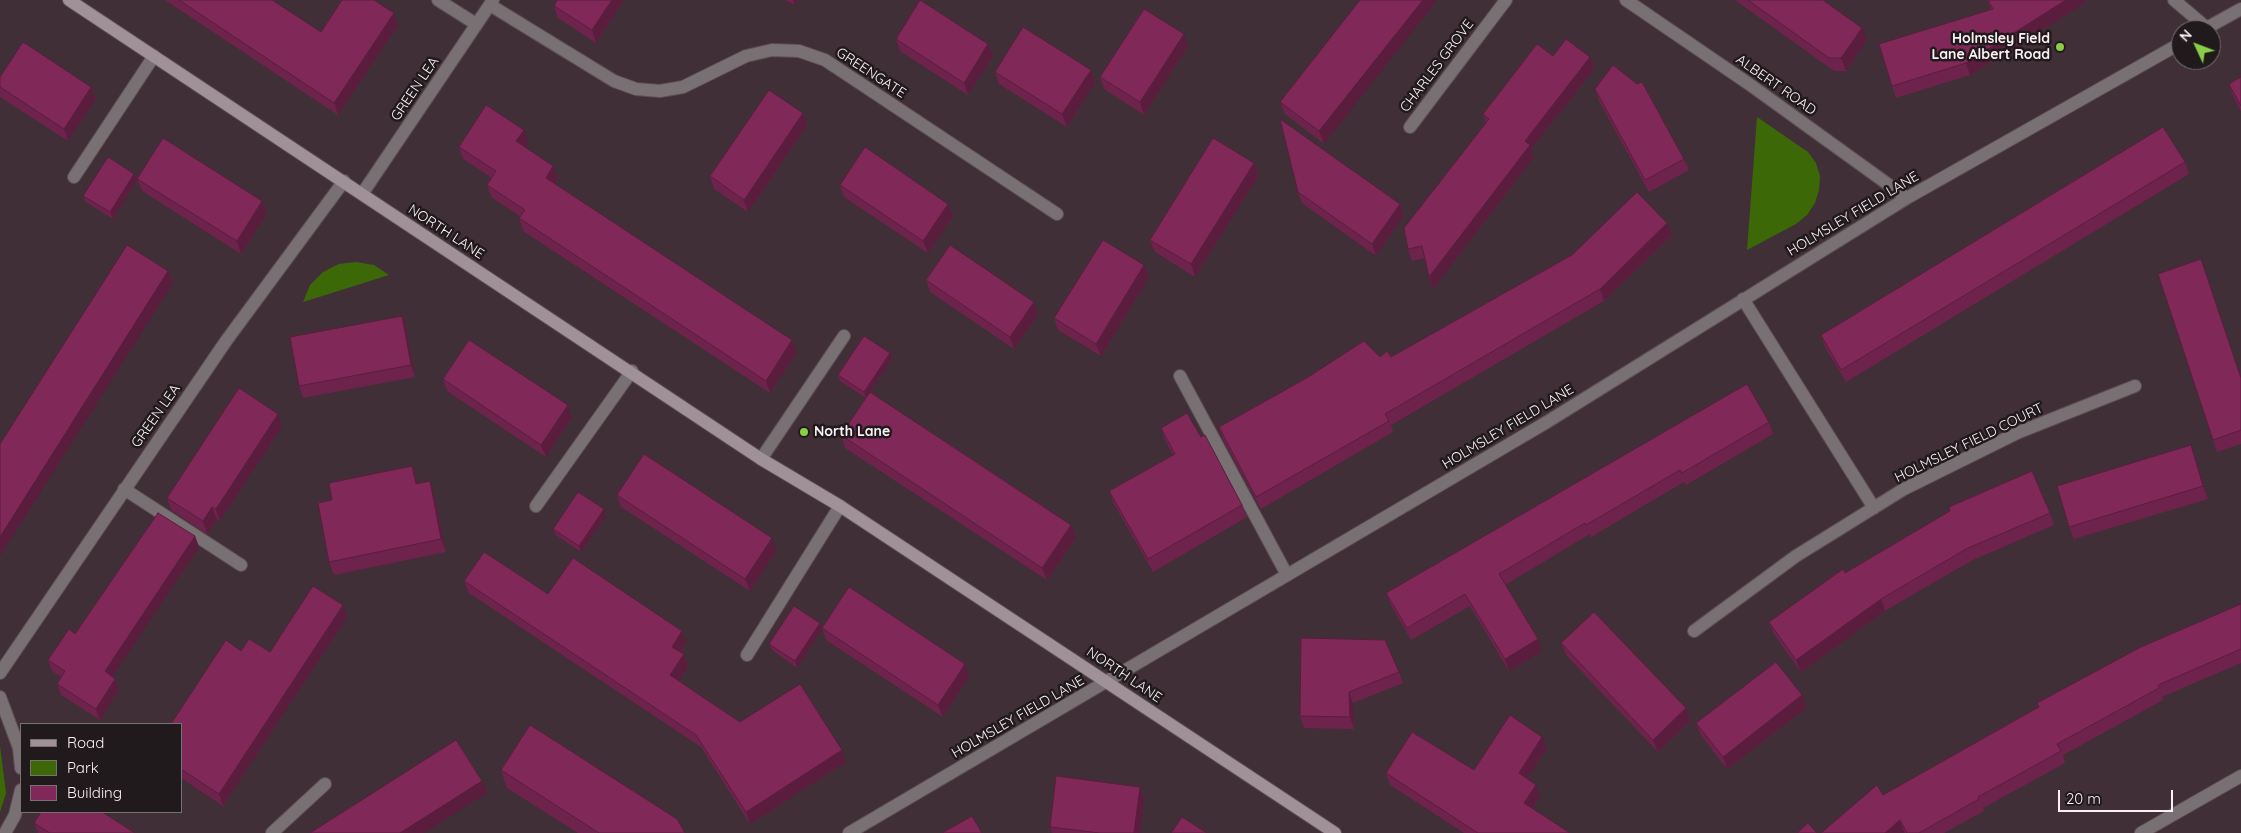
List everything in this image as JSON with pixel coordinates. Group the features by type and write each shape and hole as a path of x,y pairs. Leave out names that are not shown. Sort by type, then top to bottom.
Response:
{"street":[{"name":"NORTH LANE","path":"69,0 632,371 762,459 840,506 1335,833"},
{"path":"438,0 476,24"},
{"name":"CHARLES GROVE","path":"1410,127 1506,0"},
{"name":"ALBERT ROAD","path":"1626,0 1749,84 1907,198"},
{"path":"2174,0 2195,20"},
{"name":"GREEN LEA","path":"362,194 491,2"},
{"name":"GREENGATE","path":"491,2 614,81 636,89 660,91 683,87 746,56 772,50 799,52 825,60 1057,214"},
{"path":"2221,20 2241,9"},
{"name":"HOLMSLEY FIELD LANE","path":"849,833 1547,422 1907,198 2171,49"},
{"path":"74,177 154,56"},
{"name":"GREEN LEA","path":"0,673 226,342 344,181"},
{"path":"1743,299 1874,508"},
{"path":"762,459 844,336"},
{"path":"536,506 632,371"},
{"path":"1180,376 1287,575"},
{"name":"HOLMSLEY FIELD COURT","path":"1694,631 1796,556 1904,490 2017,433 2135,386"},
{"path":"124,489 242,565"},
{"path":"747,654 840,506"},
{"path":"0,697 19,748 20,758"},
{"path":"2141,833 2241,776"},
{"path":"272,833 325,784"},
{"path":"4,833 16,815 20,795"}],"green space":[{"path":"1757,117 1808,152 1816,163 1820,176 1819,190 1815,203 1807,215 1796,224 1747,250"},
{"path":"356,262 374,265 389,275 303,302 310,285 323,272 339,264"},
{"path":"0,746 6,793 0,812"}],"building":[{"path":"179,0 272,0 321,32 342,0 374,0 394,13 334,103"},
{"path":"557,0 612,0 592,30 554,6"},
{"path":"920,0 988,44 964,83 896,39"},
{"path":"1360,0 1423,0 1319,131 1280,102"},
{"path":"1748,0 1823,0 1862,28 1841,58 1829,58"},
{"path":"1988,0 2066,0 1966,63 1892,86 1879,44 1993,9"},
{"path":"1144,9 1184,34 1140,102 1100,77"},
{"path":"1023,27 1091,70 1062,114 995,72"},
{"path":"1566,39 1590,57 1525,141 1530,145 1429,277 1422,246 1408,249 1404,228 1489,119 1483,114 1537,44 1553,56"},
{"path":"23,42 91,87 64,129 0,87 0,77"},
{"path":"1613,65 1637,84 1642,82 1684,159 1645,180 1595,89"},
{"path":"2241,77 2241,106 2229,84"},
{"path":"769,90 803,113 744,200 710,176"},
{"path":"486,105 524,130 516,141 553,166 546,178 792,340 766,381 519,218 525,210 487,185 496,171 459,147"},
{"path":"1280,119 1400,204 1372,244 1298,192"},
{"path":"2163,127 2185,162 1841,370 1821,335"},
{"path":"163,138 262,201 237,241 137,179"},
{"path":"1213,138 1254,163 1191,264 1150,240"},
{"path":"865,147 948,204 923,241 840,185"},
{"path":"108,157 134,174 110,212 83,196"},
{"path":"1637,192 1667,223 1600,289 1385,414 1389,421 1256,497 1219,427 1305,379 1364,341 1380,357 1387,351 1391,357 1572,255"},
{"path":"1103,240 1144,265 1096,344 1054,318"},
{"path":"127,245 168,271 0,537 0,444"},
{"path":"950,245 1034,302 1010,337 926,280"},
{"path":"2201,259 2241,378 2241,430 2213,440 2158,274"},
{"path":"402,316 411,365 299,386 290,337"},
{"path":"864,336 890,353 864,392 838,375"},
{"path":"469,340 568,405 541,445 443,379"},
{"path":"1747,384 1769,422 1682,473 1680,470 1586,525 1585,523 1499,574 1538,639 1505,659 1465,594 1407,628 1386,593"},
{"path":"239,388 278,414 216,509 212,507 203,521 167,498"},
{"path":"870,392 1071,525 1042,568 841,435"},
{"path":"1187,413 1201,437 1205,435 1242,505 1148,559 1109,491 1175,454 1161,428"},
{"path":"2191,445 2203,486 2069,527 2057,486"},
{"path":"644,454 772,538 745,579 617,495"},
{"path":"412,466 416,484 430,481 441,539 329,562 318,503 332,500 329,483"},
{"path":"2032,471 2050,513 1968,548 1881,599 1796,660 1769,622 1843,569 1845,573 1950,511 1949,507"},
{"path":"578,492 604,509 579,546 553,529"},
{"path":"158,513 195,536 105,671 115,679 96,709 57,684 65,671 48,660 69,629 75,634"},
{"path":"484,552 548,594 573,558 682,631 672,647 684,654 670,675 740,722 800,684 842,750 746,812 696,735 464,581"},
{"path":"313,586 343,605 219,794 182,770 182,723 172,723 226,640 241,651 249,639 270,652"},
{"path":"849,587 965,664 938,705 822,628"},
{"path":"2241,604 2241,649 2158,685 2159,688 2057,744 2061,751 1978,797 1979,799 1919,833 1907,833 1900,820 1885,833 1821,833 1877,785 1883,795 2039,707 2037,703 2141,647"},
{"path":"794,606 820,623 795,661 769,644"},
{"path":"1594,612 1686,708 1653,740 1561,643"},
{"path":"1301,638 1385,640 1399,672 1349,692 1350,717 1300,716"},
{"path":"1776,662 1802,695 1723,757 1696,723"},
{"path":"1510,715 1542,737 1519,773 1536,785 1524,803 1570,833 1478,833 1386,773 1412,732 1474,770"},
{"path":"530,725 677,819 685,833 599,833 501,770"},
{"path":"456,740 482,781 400,833 310,833"},
{"path":"1056,776 1140,787 1134,833 1100,833 1050,827"},
{"path":"40,813 104,813 135,833 50,833 34,823"},
{"path":"972,816 982,833 942,833"},
{"path":"1182,817 1207,833 1171,833"},
{"path":"1808,823 1817,833 1797,833"}],"place":[{"name":"Holmsley Field Lane Albert Road","path":"2060,47"},
{"name":"North Lane","path":"804,432"}]}
